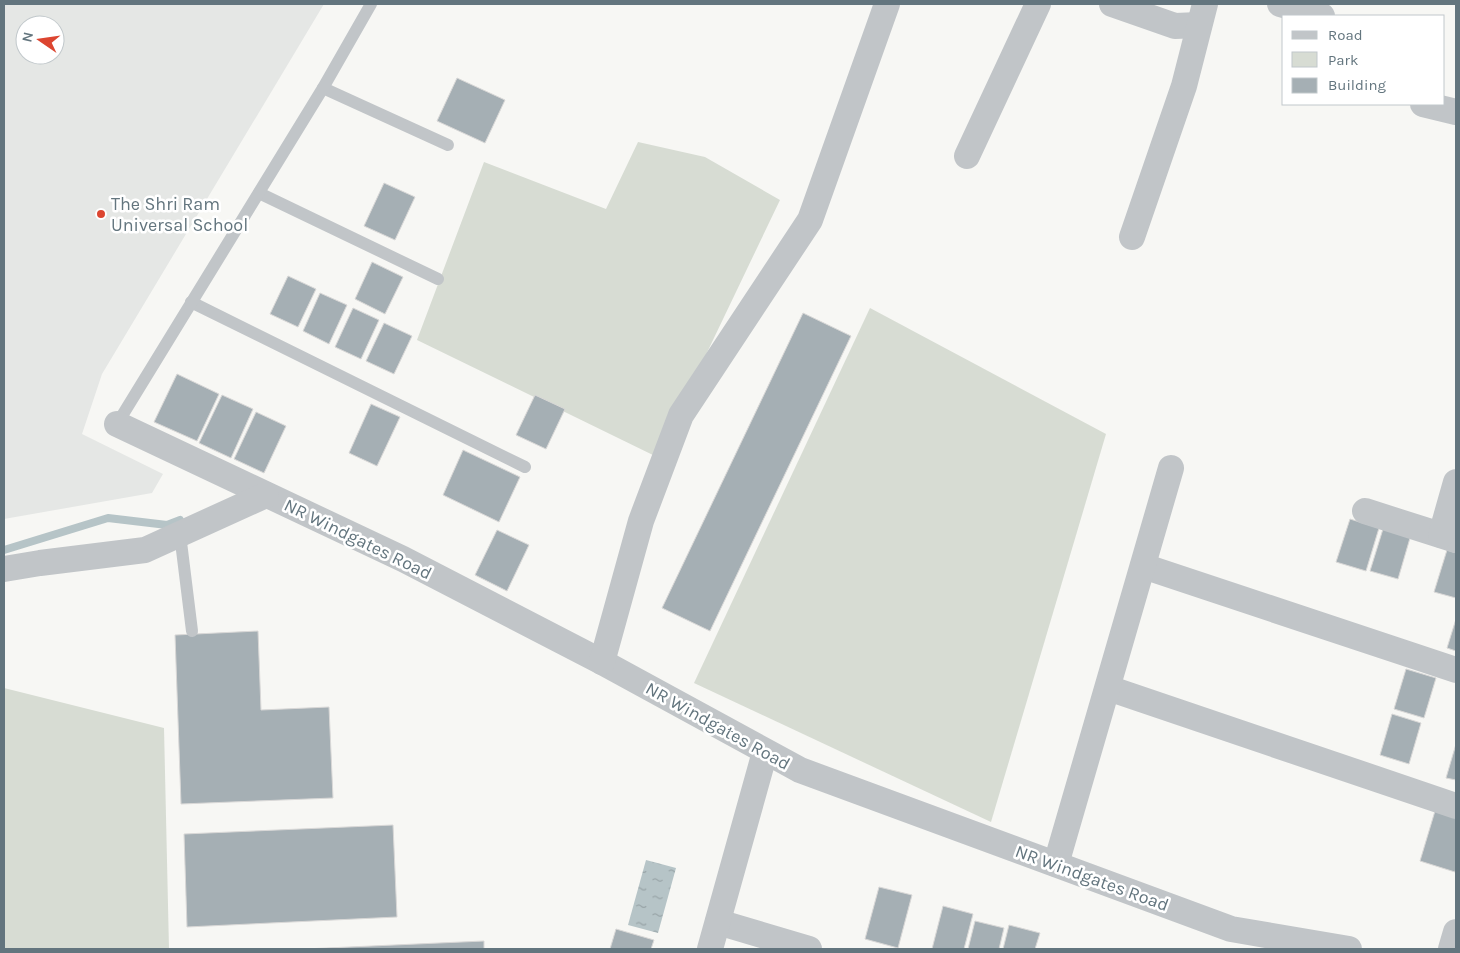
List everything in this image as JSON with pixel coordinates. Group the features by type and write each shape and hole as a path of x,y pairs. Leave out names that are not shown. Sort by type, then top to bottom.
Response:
{"street":[{"path":"602,662 642,520 681,415 810,220 887,4"},
{"path":"967,156 1038,4"},
{"path":"1112,4 1175,26 1202,14"},
{"path":"1280,4 1318,15"},
{"path":"1132,237 1184,86 1202,14"},
{"path":"1427,105 1456,112"},
{"name":"NR Windgates Road","path":"117,424 403,560 602,662 800,770 1231,928 1255,941 1349,949"},
{"path":"1056,864 1171,468"},
{"path":"1366,511 1448,537 1456,482"},
{"path":"4,569 145,550 266,495"},
{"path":"1143,566 1456,670"},
{"path":"1108,688 1456,806"},
{"path":"710,949 766,752"},
{"path":"718,922 809,949"},
{"path":"1451,949 1456,932"}],"lane":[{"path":"117,424 323,88 371,4"},
{"path":"323,88 448,145"},
{"path":"259,193 438,279"},
{"path":"191,302 525,467"},
{"path":"180,534 192,631"}],"shaded area":[{"name":"The Shri Ram Universal School","path":"4,4 324,4 102,374 82,434 163,474 152,493 4,519"}],"green space":[{"path":"638,142 705,157 780,200 657,457 417,340 484,162 606,209"},
{"path":"870,308 1106,434 991,822 694,683"},
{"path":"4,688 164,728 169,949 4,949"}],"water":[{"path":"646,860 676,868 658,933 628,925"}],"building":[{"path":"457,78 505,100 485,143 437,121"},
{"path":"384,183 415,197 395,240 364,226"},
{"path":"372,262 403,277 385,314 355,299"},
{"path":"288,276 316,289 298,327 270,314"},
{"path":"320,293 347,305 329,344 303,331"},
{"path":"353,308 379,320 361,359 335,347"},
{"path":"803,313 851,336 710,631 662,608"},
{"path":"384,323 412,336 394,374 366,361"},
{"path":"177,374 219,394 197,441 154,422"},
{"path":"222,395 253,409 231,458 199,443"},
{"path":"535,395 565,409 546,449 516,435"},
{"path":"371,404 400,417 377,466 349,453"},
{"path":"256,412 286,426 264,473 234,459"},
{"path":"463,450 520,477 499,522 443,495"},
{"path":"1350,519 1379,528 1366,571 1336,562"},
{"path":"1383,529 1410,538 1398,579 1370,571"},
{"path":"497,530 529,545 507,591 475,575"},
{"path":"1447,550 1456,553 1456,598 1434,592"},
{"path":"1456,619 1456,651 1447,648"},
{"path":"258,631 261,710 329,707 333,798 181,804 175,635"},
{"path":"1406,669 1436,678 1424,718 1394,709"},
{"path":"1392,714 1421,723 1409,764 1380,755"},
{"path":"1456,744 1456,780 1446,778"},
{"path":"1435,811 1456,817 1455,872 1420,861"},
{"path":"393,825 397,917 187,927 184,834"},
{"path":"879,887 912,895 898,948 865,939"},
{"path":"943,906 973,914 964,949 932,949"},
{"path":"975,921 1004,928 999,949 968,949"},
{"path":"1009,925 1040,933 1035,949 1003,949"},
{"path":"616,929 654,940 651,949 610,949"},
{"path":"484,941 484,949 304,949"}],"waterway":[{"path":"4,550 108,518 167,525 180,520"}],"place":[{"name":"The Shri Ram Universal School","path":"101,214"}]}
